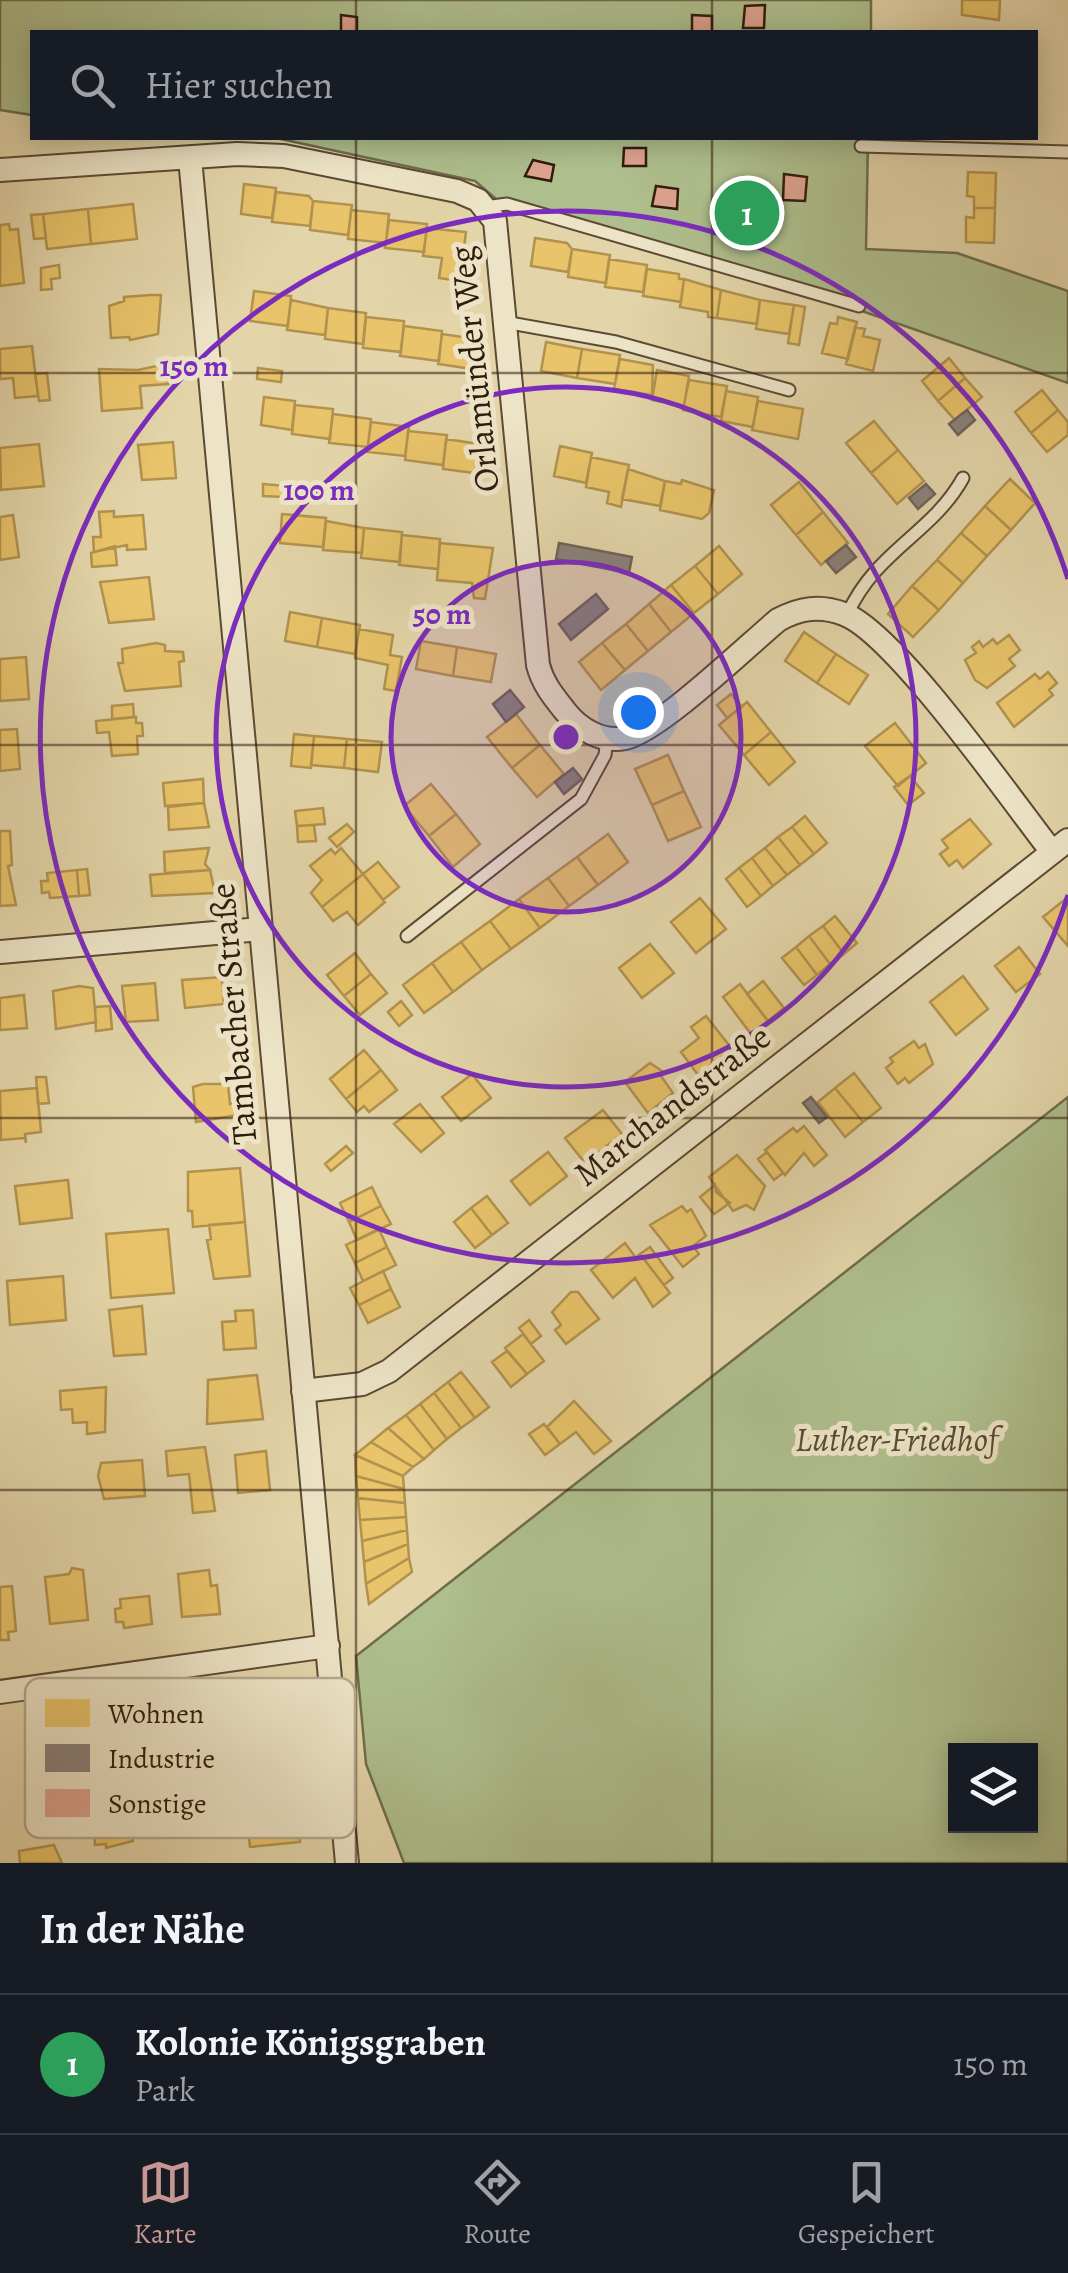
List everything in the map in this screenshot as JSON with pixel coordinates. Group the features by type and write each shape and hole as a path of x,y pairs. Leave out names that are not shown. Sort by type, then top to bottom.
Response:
{"street":[{"name":"Orlamünder Weg","path":"0,170 237,154 306,160 456,191 485,207 495,222 501,328 541,677 577,724 606,738"},
{"name":"Tambacher Straße","path":"190,158 331,1678"},
{"path":"606,738 626,738 642,732 786,616 822,608 847,615 884,642 1060,846"},
{"name":"Marchandstraße","path":"304,1392 362,1384 390,1371 1060,846"},
{"path":"0,952 260,930"},
{"path":"100,1678 328,1646"},
{"path":"0,1692 25,1688"},
{"name":"Tambacher Straße","path":"344,1838 346,1863"}],"lane":[{"path":"861,146 1068,152"},
{"path":"485,207 508,204 860,306"},
{"path":"501,328 616,342 789,390"},
{"path":"847,615 870,574 950,502 963,478"},
{"path":"407,936 582,798 605,754 606,738"}],"green space":[{"path":"0,0 871,0 871,30 30,30 30,115 0,110"},
{"path":"285,140 868,140 866,249 957,253 1068,291 1068,383 859,310 503,205 475,181"},
{"name":"Luther-Friedhof","path":"1068,1097 1068,1863 404,1863 366,1764 356,1656"}],"building: Wohnen":[{"path":"962,0 1000,0 999,20 962,15"},
{"path":"968,172 996,173 995,208 974,208 974,197 967,196"},
{"path":"244,184 276,188 272,218 241,214"},
{"path":"276,192 309,196 313,201 310,226 272,222"},
{"path":"313,201 352,205 348,235 310,230"},
{"path":"133,204 137,239 91,244 88,209"},
{"path":"974,208 995,208 994,243 966,242 966,217 974,218"},
{"path":"88,209 91,244 47,249 43,214"},
{"path":"351,210 389,214 386,243 348,239"},
{"path":"43,214 46,238 34,239 31,215"},
{"path":"389,220 427,224 424,252 385,248"},
{"path":"9,224 10,230 18,229 24,283 0,286 0,225"},
{"path":"427,228 466,232 460,281 439,278 442,258 423,256"},
{"path":"535,238 567,243 572,249 568,272 531,266"},
{"path":"572,249 610,255 606,283 568,277"},
{"path":"609,259 647,265 643,292 605,287"},
{"path":"59,265 60,278 51,279 52,289 41,290 41,268"},
{"path":"647,269 679,274 679,279 684,279 681,302 643,296"},
{"path":"684,279 721,290 717,318 708,317 708,312 680,307"},
{"path":"721,290 760,300 757,324 717,318"},
{"path":"254,291 291,296 288,326 250,321"},
{"path":"161,295 158,334 130,340 111,338 109,306 124,301 124,297"},
{"path":"291,300 328,308 325,335 287,330"},
{"path":"760,300 794,305 789,334 756,329"},
{"path":"794,305 805,307 799,345 788,343"},
{"path":"328,308 366,313 363,344 325,339"},
{"path":"366,317 404,321 401,352 363,348"},
{"path":"838,317 857,322 848,359 822,353 830,323 837,324"},
{"path":"404,326 442,331 439,361 400,356"},
{"path":"855,327 865,329 863,336 880,340 873,371 846,364"},
{"path":"442,334 476,339 472,369 438,364"},
{"path":"546,342 582,349 577,378 541,371"},
{"path":"32,346 38,396 15,398 13,378 0,379 0,349"},
{"path":"582,349 620,355 615,384 577,378"},
{"path":"949,358 965,378 938,401 922,381"},
{"path":"620,359 653,365 652,395 614,389"},
{"path":"166,364 168,384 140,386 142,408 102,411 99,369 138,370"},
{"path":"258,368 282,371 281,382 257,379"},
{"path":"657,370 689,376 684,406 652,400"},
{"path":"47,373 50,400 39,401 35,374"},
{"path":"965,378 982,397 955,420 938,401"},
{"path":"689,380 727,386 721,417 683,410"},
{"path":"1042,390 1058,410 1031,433 1015,412"},
{"path":"726,391 758,397 753,427 721,421"},
{"path":"264,397 295,401 292,430 261,425"},
{"path":"758,401 803,409 798,439 752,430"},
{"path":"295,405 333,409 330,439 292,434"},
{"path":"1058,410 1068,422 1068,435 1047,452 1031,433"},
{"path":"333,414 371,419 368,447 329,443"},
{"path":"874,421 898,450 871,473 846,443"},
{"path":"371,422 409,427 405,456 367,452"},
{"path":"408,431 447,435 443,465 405,460"},
{"path":"446,439 479,444 485,449 482,474 443,469"},
{"path":"173,442 176,478 142,480 138,445"},
{"path":"39,444 44,486 1,490 0,448"},
{"path":"560,446 592,453 586,483 554,476"},
{"path":"898,450 924,481 897,504 871,473"},
{"path":"591,457 629,465 621,507 607,503 609,492 586,487"},
{"path":"628,469 665,481 660,506 622,499"},
{"path":"1010,479 1035,503 1011,530 985,506"},
{"path":"682,480 714,490 709,513 702,519 660,510 665,481 681,484"},
{"path":"799,482 823,512 796,535 771,505"},
{"path":"263,484 285,486 284,497 263,496"},
{"path":"985,506 1011,530 987,556 961,533"},
{"path":"114,511 114,517 143,515 146,549 127,550 127,545 94,552 93,537 101,537 99,512"},
{"path":"823,512 848,543 821,565 796,535"},
{"path":"282,514 326,518 323,547 280,543"},
{"path":"13,515 19,557 0,560 0,517"},
{"path":"326,521 364,528 362,553 323,550"},
{"path":"364,528 402,532 400,562 361,558"},
{"path":"961,533 987,556 963,583 937,560"},
{"path":"402,535 440,539 438,569 399,565"},
{"path":"440,543 493,548 485,599 474,598 472,583 437,580"},
{"path":"115,546 117,565 92,567 91,553"},
{"path":"719,546 742,574 718,594 695,566"},
{"path":"937,560 963,583 939,610 912,586"},
{"path":"695,566 718,594 694,613 671,585"},
{"path":"149,577 154,619 109,623 100,582"},
{"path":"671,585 694,613 671,632 649,604"},
{"path":"912,586 939,610 913,637 888,614"},
{"path":"649,604 671,632 648,651 626,624"},
{"path":"290,612 322,618 317,647 285,641"},
{"path":"322,618 360,625 355,654 317,647"},
{"path":"626,624 648,651 625,670 602,643"},
{"path":"359,629 393,635 390,655 402,657 396,691 384,689 388,665 355,658"},
{"path":"804,632 836,654 817,683 785,661"},
{"path":"1009,635 1020,650 1009,659 1015,666 987,688 975,680 965,660 976,653 972,647 979,641 983,647 993,639 997,644"},
{"path":"421,641 457,647 453,676 416,669"},
{"path":"602,643 625,670 601,690 579,662"},
{"path":"165,645 165,651 183,652 184,661 179,662 181,686 125,691 118,663 123,663 122,649"},
{"path":"457,647 496,654 491,682 453,676"},
{"path":"836,654 868,675 849,704 817,683"},
{"path":"26,657 29,699 0,701 0,659"},
{"path":"1048,672 1057,683 1049,690 1053,695 1014,727 997,703 1035,674 1040,679"},
{"path":"731,694 742,707 727,718 717,705"},
{"path":"747,702 771,732 744,755 719,725"},
{"path":"133,704 134,717 112,719 112,706"},
{"path":"516,714 540,745 512,768 487,737"},
{"path":"136,717 136,723 142,723 143,736 137,736 138,754 112,756 109,732 97,733 96,721"},
{"path":"895,723 926,763 898,786 865,746"},
{"path":"17,729 20,769 0,771 0,730"},
{"path":"771,732 795,762 769,785 744,755"},
{"path":"294,734 314,736 311,768 291,766"},
{"path":"314,736 347,739 344,768 311,765"},
{"path":"347,739 382,742 378,772 344,768"},
{"path":"540,745 564,774 537,797 512,768"},
{"path":"668,755 684,791 652,805 635,769"},
{"path":"910,776 924,793 908,805 894,787"},
{"path":"203,779 204,803 165,806 163,783"},
{"path":"431,784 456,814 429,836 404,806"},
{"path":"684,791 701,827 668,841 652,805"},
{"path":"204,803 209,827 169,830 168,807"},
{"path":"323,808 325,824 297,826 295,811"},
{"path":"456,814 480,844 453,867 429,836"},
{"path":"805,816 827,843 814,854 792,827"},
{"path":"970,819 991,844 963,868 957,860 949,866 940,854 948,848 942,840"},
{"path":"347,824 354,832 337,847 329,838"},
{"path":"314,825 316,841 298,842 297,826"},
{"path":"792,827 814,854 800,865 778,837"},
{"path":"0,831 10,831 12,865 8,866 16,905 0,906"},
{"path":"608,834 628,862 598,885 577,857"},
{"path":"778,837 800,865 787,875 765,848"},
{"path":"209,848 205,864 210,870 165,873 164,852"},
{"path":"341,848 363,874 322,907 311,893 322,880 310,866 331,849 335,854"},
{"path":"765,848 787,875 773,886 752,858"},
{"path":"577,857 598,885 569,906 548,878"},
{"path":"752,858 773,886 761,896 739,868"},
{"path":"378,862 399,887 383,900 363,874"},
{"path":"739,868 761,896 747,907 726,879"},
{"path":"87,869 90,895 79,896 77,870"},
{"path":"77,870 79,896 50,898 49,892 42,893 41,881 48,881 47,873"},
{"path":"210,870 215,893 152,896 150,875"},
{"path":"363,874 385,902 358,925 347,912 333,921 322,907"},
{"path":"548,878 569,906 540,928 519,899"},
{"path":"1068,897 1068,946 1043,917"},
{"path":"700,898 726,929 696,953 671,922"},
{"path":"519,899 540,928 511,949 490,921"},
{"path":"835,916 857,943 844,954 823,926"},
{"path":"490,921 511,949 482,970 461,942"},
{"path":"823,926 844,954 830,964 809,936"},
{"path":"809,936 830,964 817,975 796,947"},
{"path":"461,942 482,970 453,992 432,963"},
{"path":"650,944 674,973 642,998 619,968"},
{"path":"796,947 817,975 804,985 782,958"},
{"path":"1019,947 1040,974 1016,992 995,966"},
{"path":"355,953 371,974 344,996 327,975"},
{"path":"432,963 453,992 424,1013 403,985"},
{"path":"371,974 387,993 360,1015 344,996"},
{"path":"963,976 988,1009 956,1035 930,1002"},
{"path":"222,977 224,1004 185,1008 182,980"},
{"path":"763,981 784,1008 768,1021 747,994"},
{"path":"155,983 158,1020 126,1022 122,986"},
{"path":"740,984 768,1021 751,1034 723,997"},
{"path":"79,986 93,988 96,1022 56,1029 53,991"},
{"path":"24,995 27,1028 0,1030 0,998"},
{"path":"401,1001 412,1015 399,1026 388,1012"},
{"path":"110,1006 112,1029 96,1031 95,1007"},
{"path":"706,1016 732,1049 698,1075 681,1052 699,1038 691,1027"},
{"path":"914,1041 919,1048 925,1044 933,1064 909,1083 905,1078 898,1084 886,1068 893,1062 890,1058"},
{"path":"364,1050 381,1070 346,1099 330,1079"},
{"path":"650,1063 665,1073 661,1076 673,1093 648,1113 625,1082"},
{"path":"381,1070 397,1090 369,1112 364,1106 357,1112 346,1099"},
{"path":"854,1073 881,1108 863,1122 835,1088"},
{"path":"472,1074 491,1098 461,1121 442,1097"},
{"path":"36,1077 46,1077 49,1103 38,1104"},
{"path":"228,1084 230,1104 237,1103 238,1115 196,1122 193,1087"},
{"path":"37,1088 41,1132 25,1134 26,1143 25,1138 1,1140 0,1091"},
{"path":"835,1088 863,1122 845,1137 818,1102"},
{"path":"420,1104 444,1133 421,1152 394,1124"},
{"path":"603,1110 622,1134 585,1163 565,1138"},
{"path":"804,1126 827,1155 814,1166 804,1153 785,1175 765,1150 793,1128 797,1132"},
{"path":"346,1146 353,1153 331,1171 325,1164"},
{"path":"548,1152 567,1176 530,1205 511,1181"},
{"path":"767,1152 783,1173 774,1180 758,1159"},
{"path":"737,1155 765,1186 754,1210 746,1205 733,1211 709,1177"},
{"path":"240,1168 245,1222 193,1227 192,1211 188,1211 188,1172"},
{"path":"68,1180 72,1218 20,1224 15,1186"},
{"path":"715,1185 716,1192 730,1203 714,1214 700,1197"},
{"path":"372,1187 381,1206 349,1222 340,1203"},
{"path":"487,1196 508,1223 492,1235 471,1208"},
{"path":"381,1206 391,1224 357,1240 349,1222"},
{"path":"682,1206 687,1212 691,1209 706,1236 693,1246 699,1254 683,1267 650,1225"},
{"path":"471,1208 492,1235 475,1248 454,1222"},
{"path":"245,1222 250,1276 214,1279 207,1240 211,1239 209,1225"},
{"path":"168,1229 174,1293 111,1298 106,1234"},
{"path":"379,1229 387,1247 355,1263 346,1245"},
{"path":"625,1243 636,1258 640,1254 670,1293 653,1307 635,1278 613,1298 591,1270"},
{"path":"387,1247 396,1265 363,1281 355,1263"},
{"path":"650,1247 673,1278 664,1285 640,1254"},
{"path":"383,1271 391,1289 359,1305 350,1288"},
{"path":"63,1276 66,1320 10,1325 7,1281"},
{"path":"391,1289 400,1307 368,1323 359,1305"},
{"path":"571,1292 578,1292 599,1319 566,1344 555,1330 561,1325 552,1312"},
{"path":"142,1306 146,1354 114,1356 109,1310"},
{"path":"253,1310 256,1348 224,1350 222,1322 236,1321 235,1311"},
{"path":"529,1320 541,1336 531,1344 519,1328"},
{"path":"523,1334 544,1361 527,1374 505,1348"},
{"path":"507,1351 527,1374 511,1387 492,1362"},
{"path":"461,1372 489,1407 475,1418 448,1382"},
{"path":"257,1375 263,1419 207,1424 208,1380"},
{"path":"448,1382 475,1418 461,1428 434,1393"},
{"path":"106,1387 105,1432 87,1434 87,1422 73,1423 72,1409 61,1410 60,1391"},
{"path":"434,1393 461,1428 447,1439 420,1404"},
{"path":"574,1401 611,1441 594,1454 576,1432 560,1444 547,1427"},
{"path":"420,1404 447,1439 434,1450 406,1415"},
{"path":"406,1415 434,1450 424,1459 388,1428"},
{"path":"544,1424 560,1444 545,1455 529,1434"},
{"path":"388,1428 424,1459 413,1467 371,1442"},
{"path":"371,1442 413,1467 403,1476 355,1455"},
{"path":"205,1447 215,1511 193,1513 189,1474 168,1476 166,1451"},
{"path":"266,1451 270,1490 238,1493 235,1455"},
{"path":"355,1455 403,1476 404,1489 356,1476"},
{"path":"142,1460 145,1496 104,1499 98,1476 101,1463"},
{"path":"356,1476 404,1489 405,1503 358,1498"},
{"path":"358,1498 405,1503 406,1517 360,1520"},
{"path":"406,1517 407,1530 362,1541 360,1520"},
{"path":"407,1530 408,1544 364,1562 362,1541"},
{"path":"408,1544 409,1558 366,1584 364,1562"},
{"path":"409,1558 412,1572 369,1604 366,1584"},
{"path":"72,1568 83,1570 88,1620 50,1624 45,1577 69,1574"},
{"path":"209,1570 211,1586 217,1585 220,1614 182,1617 178,1574"},
{"path":"12,1586 16,1631 8,1632 9,1640 0,1640 0,1587"},
{"path":"149,1596 152,1624 124,1628 123,1622 116,1622 115,1609 121,1608 120,1599"},
{"path":"94,1838 133,1838 106,1848 106,1844 95,1845"},
{"path":"249,1838 300,1838 300,1842 250,1847"},
{"path":"54,1845 62,1863 20,1863 19,1851"}],"building: Industrie":[{"path":"967,410 975,420 958,435 949,424"},
{"path":"926,484 935,494 918,509 909,498"},
{"path":"559,543 632,557 629,573 556,559"},
{"path":"846,545 856,557 836,573 826,561"},
{"path":"596,594 608,609 571,640 559,624"},
{"path":"510,690 524,707 506,722 493,704"},
{"path":"573,768 582,779 564,794 555,782"},
{"path":"811,1097 827,1117 819,1123 803,1103"}],"building: Sonstige":[{"path":"765,5 764,28 743,28 745,6"},
{"path":"341,15 357,17 357,30 341,30"},
{"path":"692,15 712,16 712,30 692,30"},
{"path":"624,148 646,148 646,166 623,166"},
{"path":"533,160 554,165 551,181 525,176"},
{"path":"784,174 807,177 805,201 783,200"},
{"path":"656,186 678,189 677,209 652,206"}],"place":[{"name":"Kolonie Königsgraben","path":"747,213"}]}
